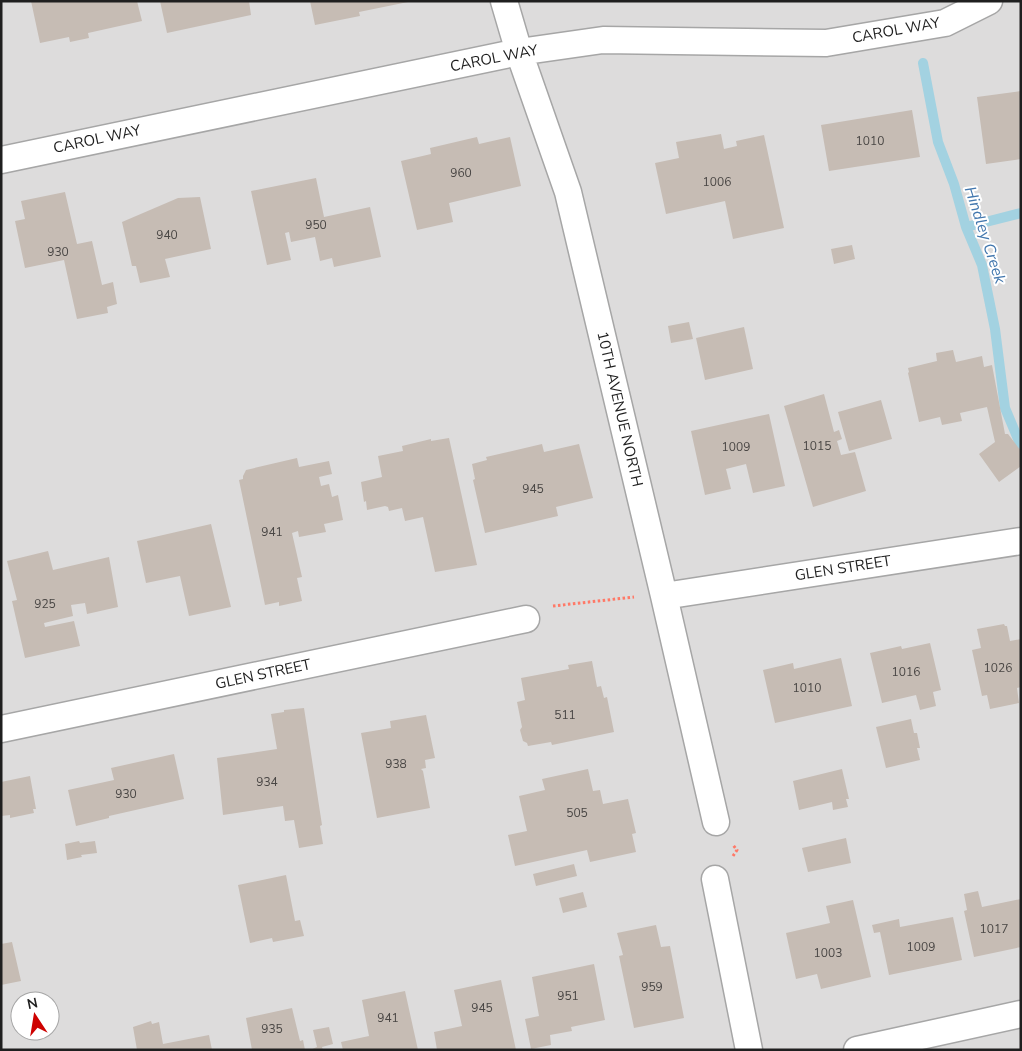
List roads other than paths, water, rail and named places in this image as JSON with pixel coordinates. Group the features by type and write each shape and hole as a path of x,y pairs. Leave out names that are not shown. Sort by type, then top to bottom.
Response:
{"street":[{"name":"10TH AVENUE NORTH","path":"504,1 518,52 568,192 716,822"},
{"name":"CAROL WAY","path":"1,160 518,52 603,40 826,43 945,23 989,1"},
{"name":"GLEN STREET","path":"664,596 1021,541"},
{"name":"GLEN STREET","path":"1,729 526,619"},
{"path":"715,879 750,1050"},
{"path":"857,1050 1021,1014"}],"waterway":[{"name":"Hindley Creek","path":"923,63 938,142 954,184 966,227 982,265 995,329 1005,408 1021,446"},
{"path":"966,227 1021,213"}]}
